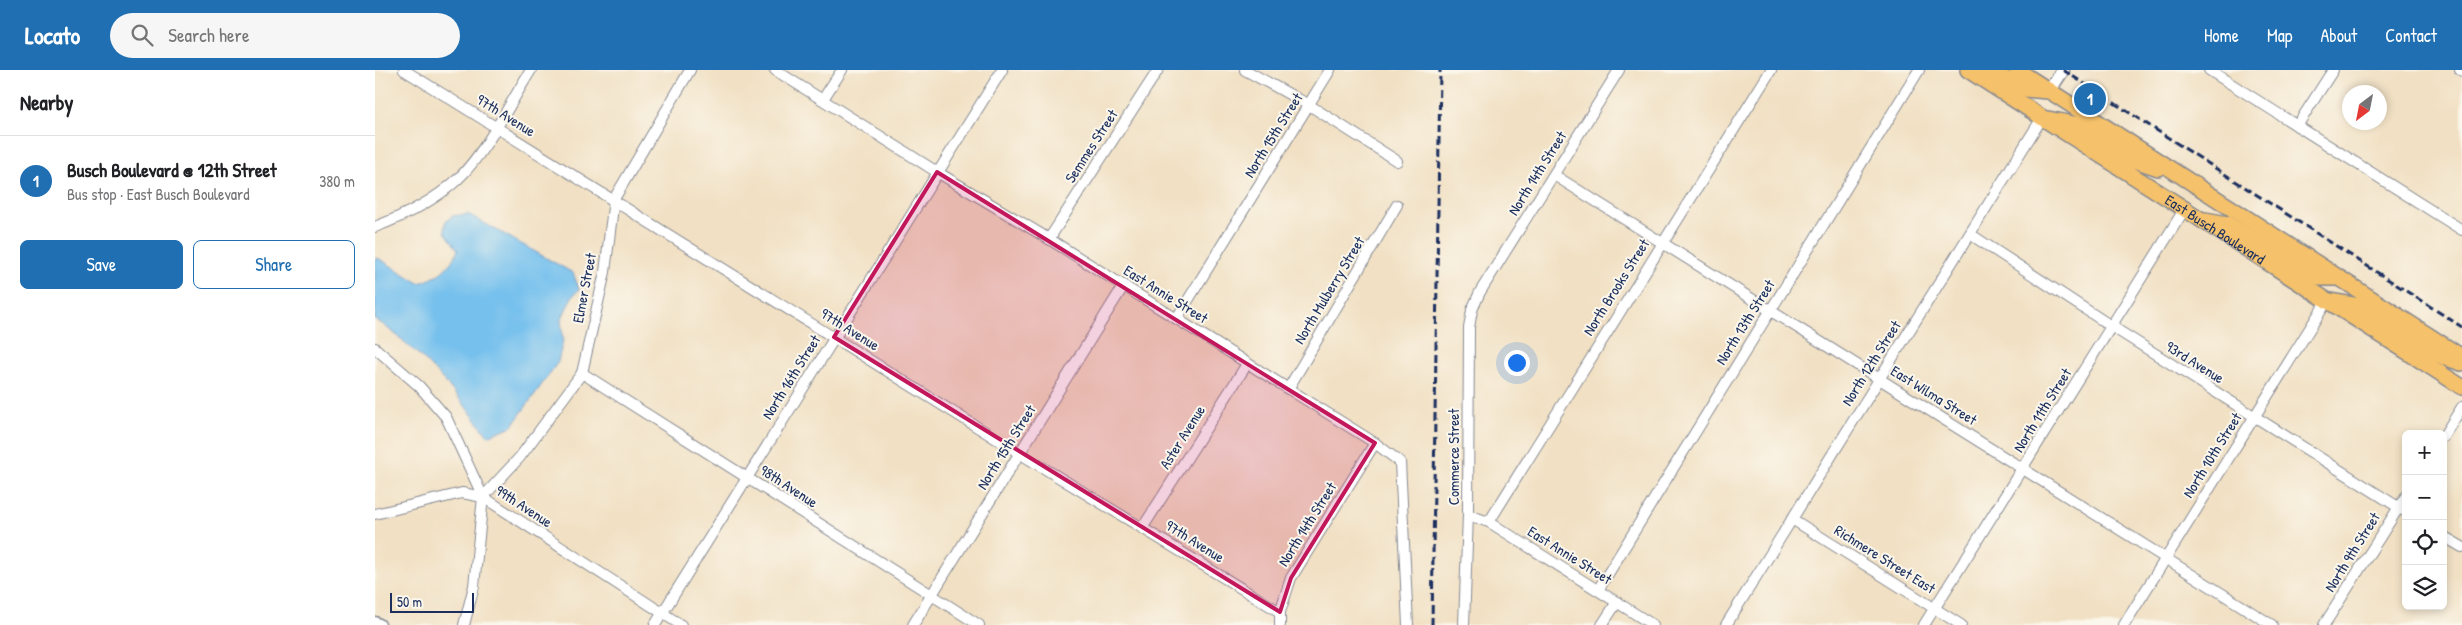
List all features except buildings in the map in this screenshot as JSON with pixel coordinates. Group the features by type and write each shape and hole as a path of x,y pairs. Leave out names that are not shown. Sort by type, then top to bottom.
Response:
{"main road":[{"name":"East Busch Boulevard","path":"1968,70 2462,387"},
{"path":"1989,70 2023,89 2049,91"},
{"name":"East Busch Boulevard","path":"2017,70 2462,356"},
{"path":"2042,118 2079,126 2134,160 2177,174"},
{"path":"2199,219 2228,224 2308,273 2320,278 2339,278"},
{"path":"2327,301 2359,306 2435,354 2462,363"}],"street":[{"name":"97th Avenue","path":"405,70 1019,453 1280,612"},
{"path":"375,227 423,205 457,178 476,157 531,70"},
{"name":"Elmer Street","path":"483,497 520,457 582,373 605,272 613,199 690,70"},
{"name":"East Annie Street","path":"775,70 937,172 1177,318 1375,444 1400,462 1408,625"},
{"path":"823,99 842,70"},
{"name":"North 16th Street","path":"655,625 1002,70"},
{"name":"Semmes Street","path":"1049,239 1158,70"},
{"path":"1245,70 1309,105 1397,161"},
{"name":"North 15th Street","path":"1177,318 1330,70"},
{"name":"North 14th Street","path":"1480,292 1619,70"},
{"name":"North Brooks Street","path":"1489,522 1771,70"},
{"name":"North 13th Street","path":"1598,590 1919,70"},
{"path":"2049,91 2063,70"},
{"path":"2209,70 2462,230"},
{"path":"2297,126 2333,70"},
{"name":"North 12th Street","path":"1726,625 2042,118"},
{"name":"East Wilma Street","path":"1554,175 2166,557 2271,625"},
{"name":"North Mulberry Street","path":"1288,389 1397,206"},
{"name":"North 11th Street","path":"1924,625 2184,210"},
{"name":"93rd Avenue","path":"1969,234 2402,510"},
{"name":"North 15th Street","path":"913,625 1124,285"},
{"name":"Commerce Street","path":"1464,625 1468,516 1469,328 1472,310 1480,292"},
{"name":"North 10th Street","path":"2123,625 2327,301"},
{"name":"99th Avenue","path":"375,348 419,386 445,417 483,497 681,625"},
{"name":"Aster Avenue","path":"1143,527 1247,364"},
{"name":"98th Avenue","path":"582,373 979,625"},
{"path":"2447,431 2462,407"},
{"name":"North 14th Street","path":"1280,625 1280,612 1291,578 1375,444"},
{"path":"375,514 462,493 483,497 474,586 464,625"},
{"name":"North 9th Street","path":"2324,625 2402,510"},
{"name":"East Annie Street","path":"1468,516 1489,522 1653,625"},
{"name":"Richmere Street East","path":"1792,519 1961,625"},
{"path":"2447,539 2462,548"},
{"path":"1602,625 1617,602"},
{"path":"375,623 379,625"}],"highlighted area":[{"path":"937,172 1375,443 1291,578 1280,612 834,337"}],"water":[{"path":"468,214 573,273 579,289 572,297 561,320 563,340 558,362 512,426 488,436 423,358 375,319 375,259 378,258 419,283 431,279 447,267 458,250 445,232 445,222 452,216"}],"railway":[{"path":"1432,625 1440,70"},
{"path":"2063,70 2462,327"}],"place":[{"name":"Busch Boulevard @ 12th Street","path":"2090,99"}]}
